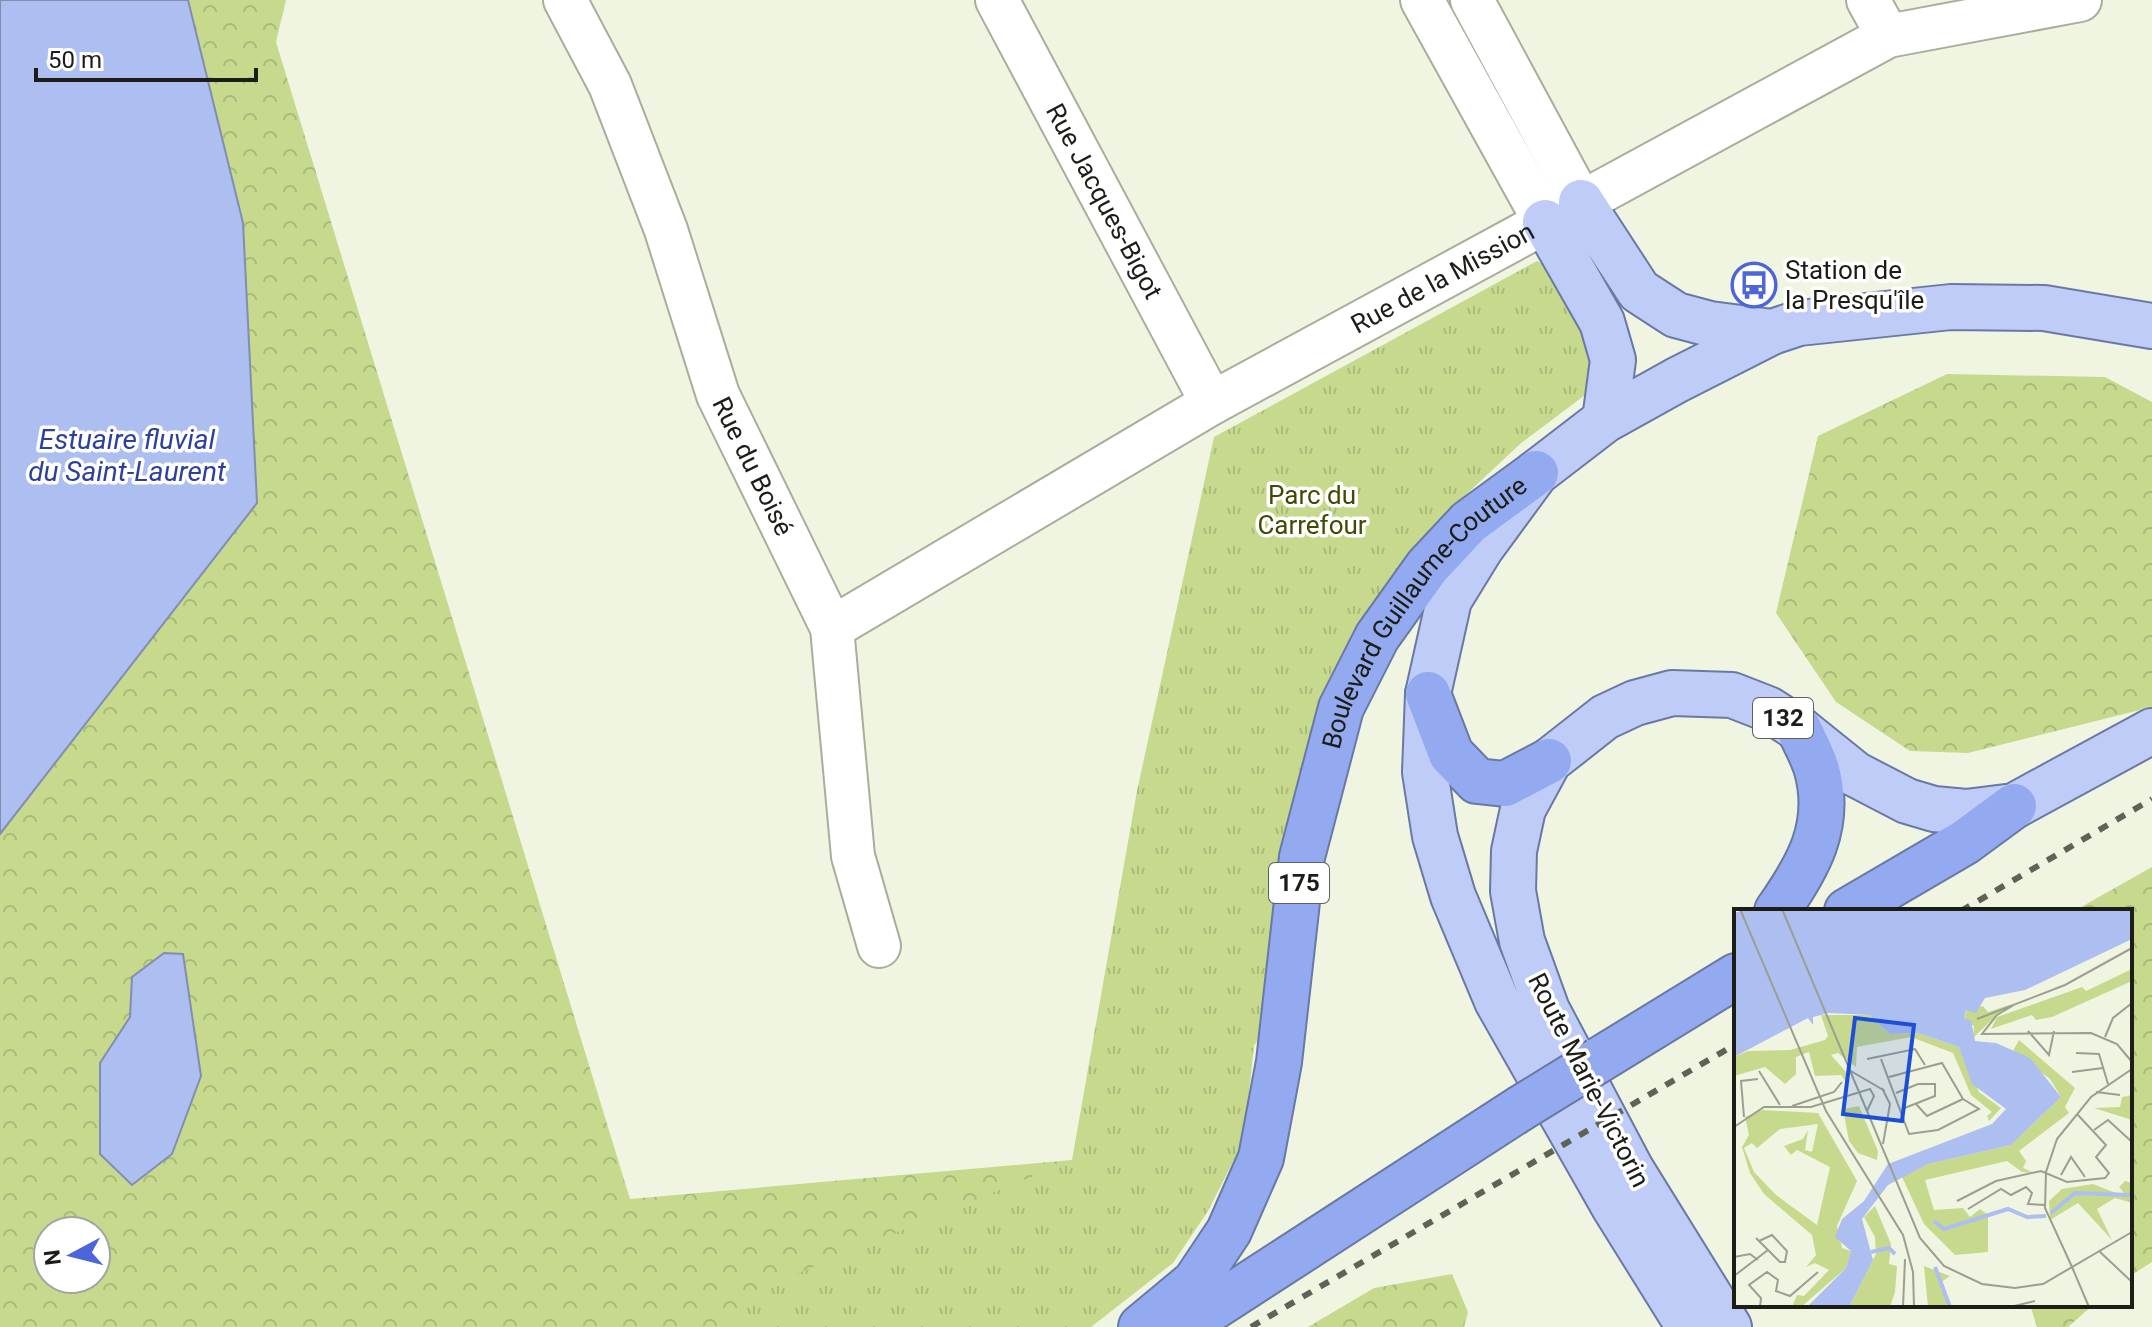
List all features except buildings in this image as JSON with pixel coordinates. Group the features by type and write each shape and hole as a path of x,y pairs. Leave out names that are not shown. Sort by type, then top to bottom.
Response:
{"highway":[{"name":"Boulevard Guillaume-Couture","path":"1141,1327 1195,1282 1229,1231 1261,1158 1279,1062 1302,857 1341,708 1377,637 1427,567 1469,522 1536,473"},
{"path":"1428,694 1451,754 1477,781 1505,784 1549,761"},
{"path":"1778,909 1807,866 1821,826 1817,770 1799,729"},
{"path":"1850,909 1965,842 2014,806"},
{"path":"1183,1327 1731,975"}],"main road":[{"path":"1563,212 1639,291 1676,315 1710,324 1772,332"},
{"path":"1563,212 1613,360 1605,420"},
{"name":"Boulevard Guillaume-Couture","path":"1536,473 1605,420 1772,332 1799,323 1951,307 2044,308 2144,327"},
{"name":"Route Marie-Victorin","path":"1536,473 1481,548 1449,600 1428,694 1425,772 1435,836 1453,896 1497,1001 1613,1205 1689,1327"},
{"name":"Route Marie-Victorin","path":"1729,1327 1631,1169 1547,1010 1522,941 1513,891 1514,851 1523,809 1549,761 1605,717 1635,703 1672,693 1732,695 1768,709 1799,729 1855,774 1907,801 1934,809 1966,812 2014,806"},
{"name":"132","path":"2014,806 2152,731"}],"street":[{"name":"Rue du Boisé","path":"565,0 610,85 661,215 718,395 832,628 853,856 879,946"},
{"name":"Rue Jacques-Bigot","path":"997,0 1212,403"},
{"path":"1422,0 1563,212"},
{"path":"1472,0 1563,212"},
{"path":"1868,0 1888,36"},
{"name":"Rue de la Mission","path":"832,628 1212,403 1888,36 2080,0"}],"green space":[{"path":"188,0 286,0 276,42 630,1199 1072,1160 938,1327 0,1327 0,834 257,503 243,223","holes":["130,1017 132,1185 100,1153 100,1064"]},
{"name":"Parc du Carrefour","path":"1537,261 1559,273 1598,347 1589,392 1520,444 1455,505 1339,692 1281,1002 1254,1046 1244,1140 1208,1211 1173,1263 1091,1327 743,1327 736,1299 1072,1160 1137,791 1214,437"},
{"path":"1947,374 2105,377 2152,402 2152,707 1968,753 1910,751 1836,702 1776,613 1818,436"},
{"path":"2152,867 2152,1262 2132,1275 2132,909 2078,909"},
{"path":"1452,1274 1468,1312 1464,1327 1308,1327 1374,1288"},
{"path":"2031,1307 2091,1307 2068,1327 2037,1327"}],"water":[{"name":"Estuaire fluvial du Saint-Laurent","path":"0,0 188,0 243,223 257,503 0,834"},
{"path":"164,953 183,954 201,1076 172,1154 132,1185 100,1154 100,1063 130,1017 132,977"}],"railway":[{"path":"1964,909 2152,799"},
{"path":"1251,1327 1734,1045"}],"place":[{"name":"Station de la Presqu'île","path":"1754,285"}]}
